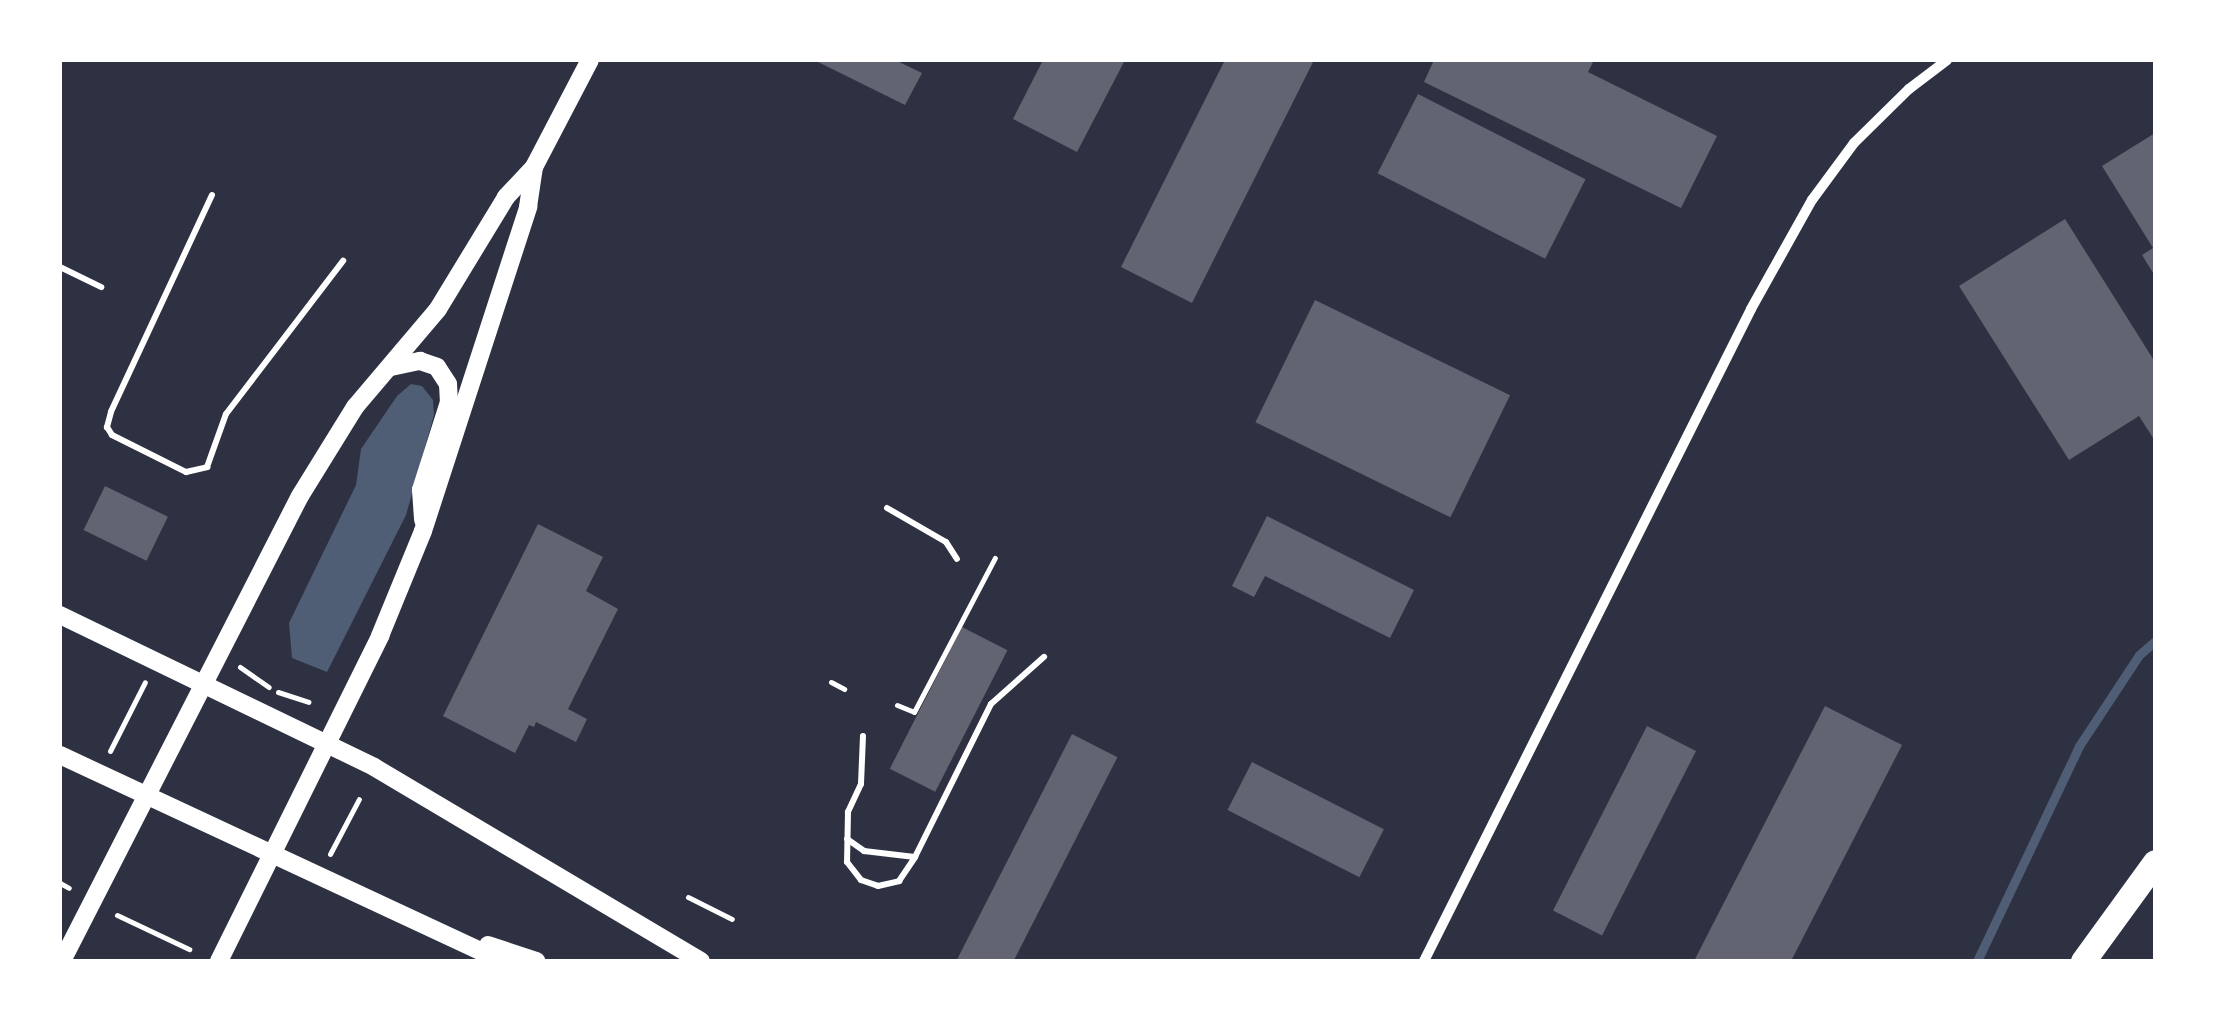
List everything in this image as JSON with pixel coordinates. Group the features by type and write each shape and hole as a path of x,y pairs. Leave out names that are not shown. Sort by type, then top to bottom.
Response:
{"highway":[{"path":"2083,961 2155,862"}],"street":[{"path":"62,961 300,496 356,407 438,309 506,197 534,167 590,60"},
{"path":"1424,961 1751,309 1812,200 1854,142 1908,89 1948,60"},
{"path":"219,961 380,636 424,531 528,207 534,167"},
{"path":"390,368 420,361 437,367 448,384 449,402 421,490 424,531"},
{"path":"60,615 374,768 702,961"},
{"path":"60,755 502,961"},
{"path":"412,919 536,961"}],"lane":[{"path":"212,195 111,412 107,427 112,436 186,472 207,467 226,414 343,261"},
{"path":"60,267 100,288"},
{"path":"887,508 946,542 957,559"},
{"path":"863,736 861,784 848,812 847,862 861,880 878,886 899,881 916,857 991,704 1044,656"},
{"path":"846,839 864,851 916,857"}],"path":[{"path":"896,705 916,712 994,558"},
{"path":"240,667 258,675 272,690 308,702"},
{"path":"110,751 144,682"},
{"path":"831,682 844,689"},
{"path":"327,861 359,799"},
{"path":"60,883 70,888"},
{"path":"688,897 732,919"},
{"path":"117,916 189,948"}],"water":[{"path":"411,384 422,386 433,400 434,415 406,515 327,672 292,658 289,623 356,485 361,449 397,396"}],"building":[{"path":"814,60 895,60 922,73 905,105"},
{"path":"1043,60 1125,60 1077,152 1013,119"},
{"path":"1225,60 1314,60 1192,303 1121,267"},
{"path":"1434,60 1594,60 1588,72 1717,136 1681,208 1424,82"},
{"path":"1418,94 1586,179 1545,259 1378,173"},
{"path":"2155,133 2155,276 2142,255 2153,248 2102,166"},
{"path":"2065,219 2155,362 2155,441 2139,416 2069,460 1959,286"},
{"path":"1315,300 1510,395 1450,517 1255,422"},
{"path":"105,486 168,517 146,561 84,530"},
{"path":"1267,516 1414,590 1390,638 1265,576 1254,597 1232,586"},
{"path":"538,524 603,557 586,591 618,609 568,709 587,719 576,742 536,722 534,727 529,725 515,753 443,716"},
{"path":"962,627 1007,650 935,792 890,769"},
{"path":"1825,706 1902,745 1791,961 1694,961"},
{"path":"1647,726 1696,751 1602,935 1553,910"},
{"path":"1072,734 1117,757 1014,961 957,960"},
{"path":"1252,762 1384,829 1359,877 1227,810"}],"waterway":[{"path":"1977,961 2079,746 2139,655 2155,641"}]}
